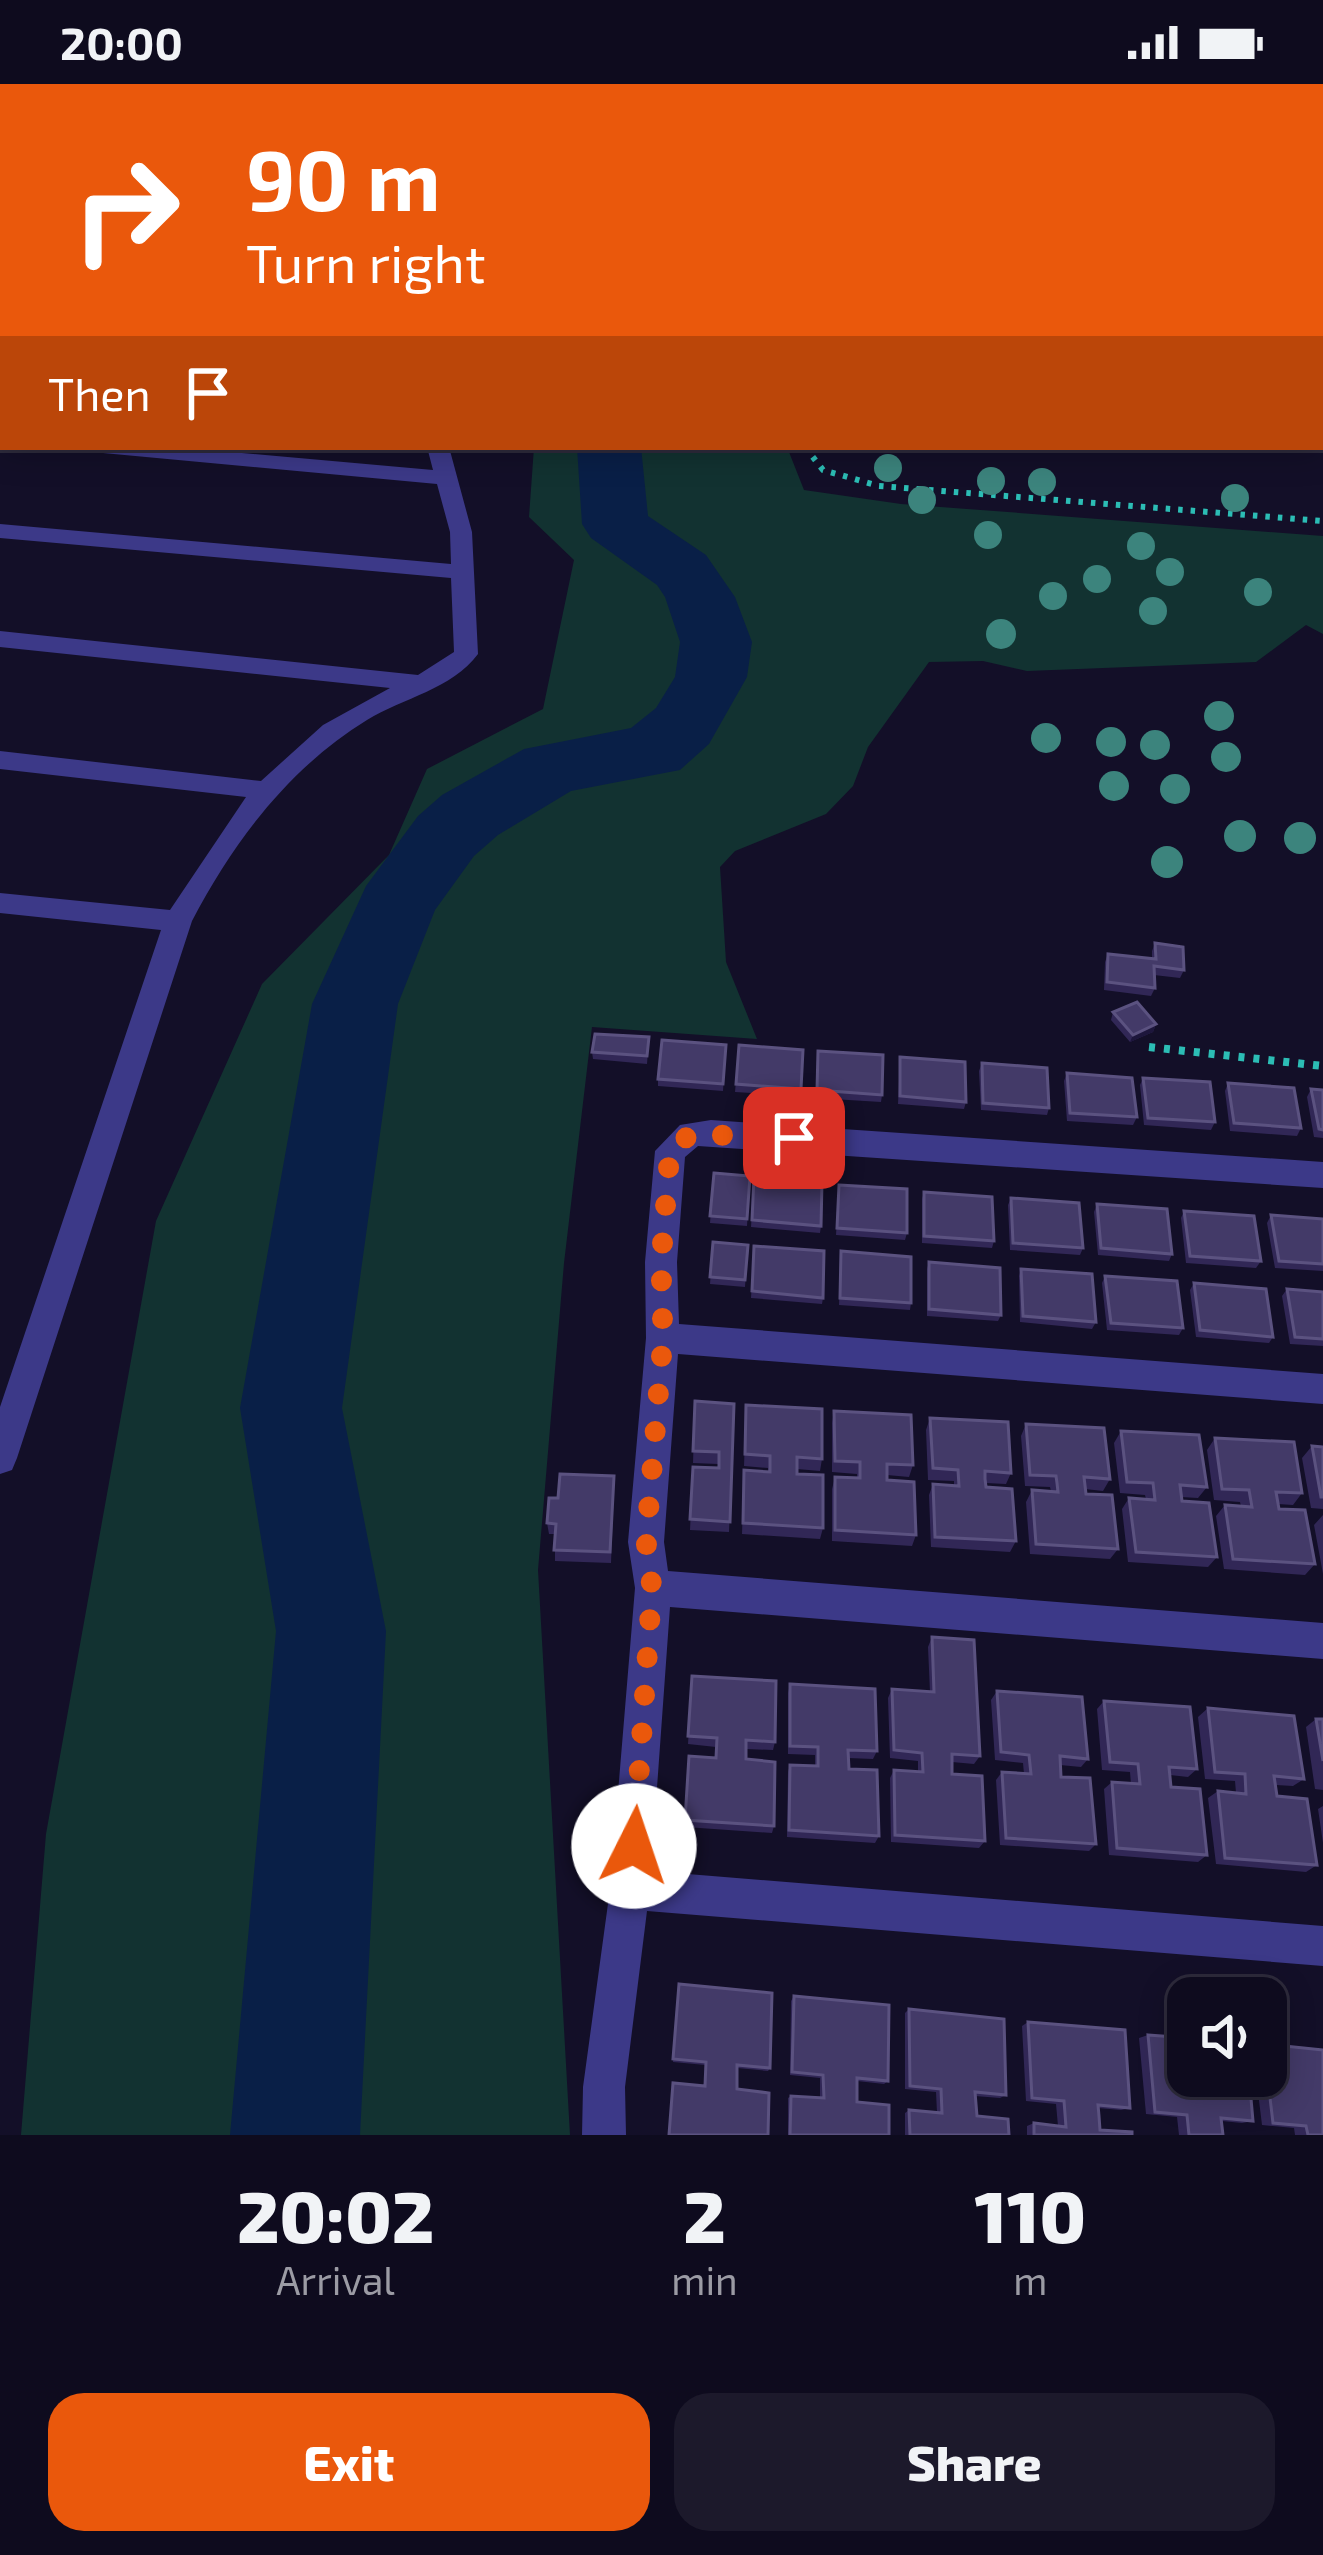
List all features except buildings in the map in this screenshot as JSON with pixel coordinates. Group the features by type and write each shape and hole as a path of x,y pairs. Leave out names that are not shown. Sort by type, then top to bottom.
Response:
{"street":[{"path":"136,450 446,478"},
{"path":"0,1459 6,1416 111,1135 178,921 198,882 269,791 355,716 466,654 456,500 439,450"},
{"path":"0,532 464,572"},
{"path":"0,639 416,683"},
{"path":"0,760 269,791"},
{"path":"0,903 178,921"},
{"path":"604,2135 604,2087 631,1889 652,1588 646,1541 663,1338 661,1262 668,1160 677,1142 691,1134 1323,1175"},
{"path":"663,1338 1323,1389"},
{"path":"652,1588 1323,1641"},
{"path":"631,1889 837,1910 1323,1946"}],"path":[{"path":"807,450 824,470 879,486 1323,521"},
{"path":"1149,1047 1323,1066"}],"green space":[{"path":"534,450 788,450 804,490 901,504 1323,536 1323,634 1306,625 1256,662 1027,671 983,661 929,662 868,747 853,786 826,814 735,851 720,867 726,962 757,1039 592,1027 564,1263 538,1570 570,2135 21,2135 46,1834 156,1221 262,984 389,855 427,769 543,709 574,560 529,517"}],"waterway":[{"path":"295,2135 331,1631 291,1408 355,1004 395,908 420,866 446,836 470,815 551,768 653,751 683,726 711,677 716,642 700,597 682,570 615,524 609,450"}],"route":[{"path":"634,1846 652,1588 646,1541 663,1338 661,1262 670,1150 691,1134 794,1138"}]}
